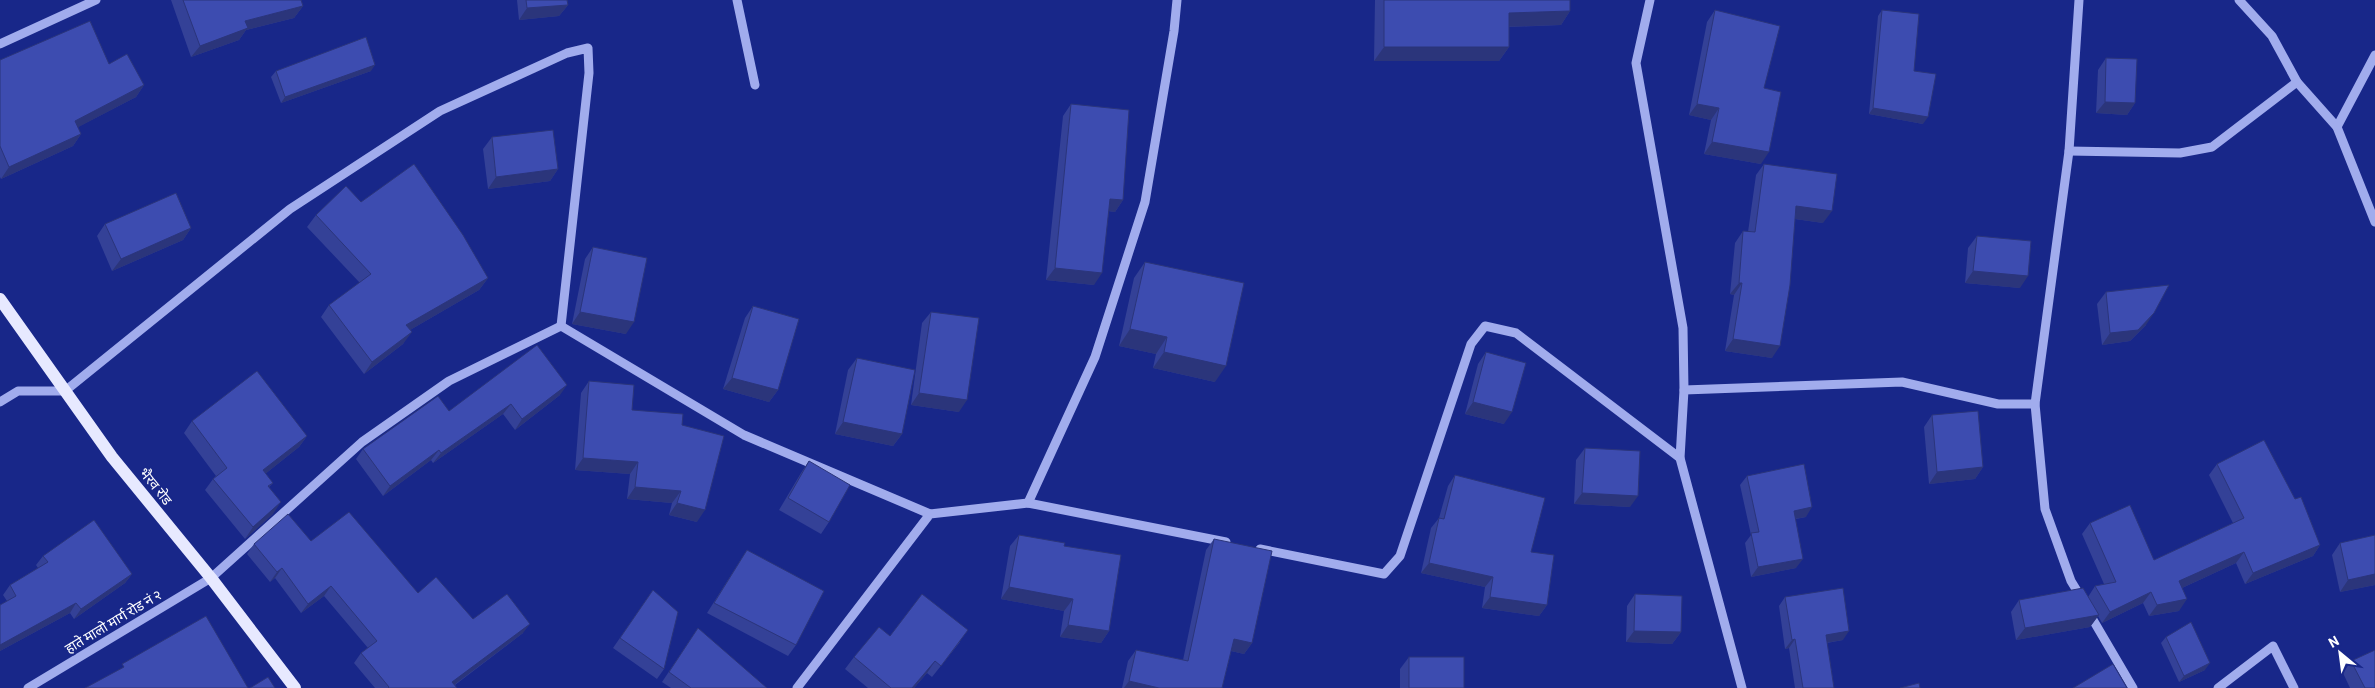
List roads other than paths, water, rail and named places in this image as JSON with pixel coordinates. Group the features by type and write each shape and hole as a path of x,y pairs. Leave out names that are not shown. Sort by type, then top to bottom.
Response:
{"main road":[{"name":"भैरव रोड","path":"0,299 112,457 211,578 295,688"}],"street":[{"path":"0,44 96,0"},
{"path":"737,0 755,85"},
{"path":"1028,503 1095,357 1145,202 1174,32 1176,0"},
{"path":"1650,0 1636,63 1684,328 1684,390 1680,458 1742,688"},
{"path":"2079,0 2069,151 2035,404 2045,509 2071,581 2132,688"},
{"path":"2238,0 2272,36 2297,82 2337,127 2375,222"},
{"path":"0,402 18,392 65,390 290,208 440,111 567,53 588,48 589,73 561,326 744,435 930,514 1028,503 1233,544"},
{"path":"2337,127 2375,55"},
{"path":"2069,151 2180,153 2212,147 2297,82"},
{"name":"हाते मालो मार्ग रोड नं २","path":"28,688 211,578 362,442 449,381 561,326"},
{"path":"1252,548 1384,574 1400,556 1471,344 1485,326 1516,333 1680,458"},
{"path":"1684,390 1902,382 1998,404 2035,404"},
{"path":"797,688 930,514"},
{"path":"2218,688 2274,646 2294,688"}]}
